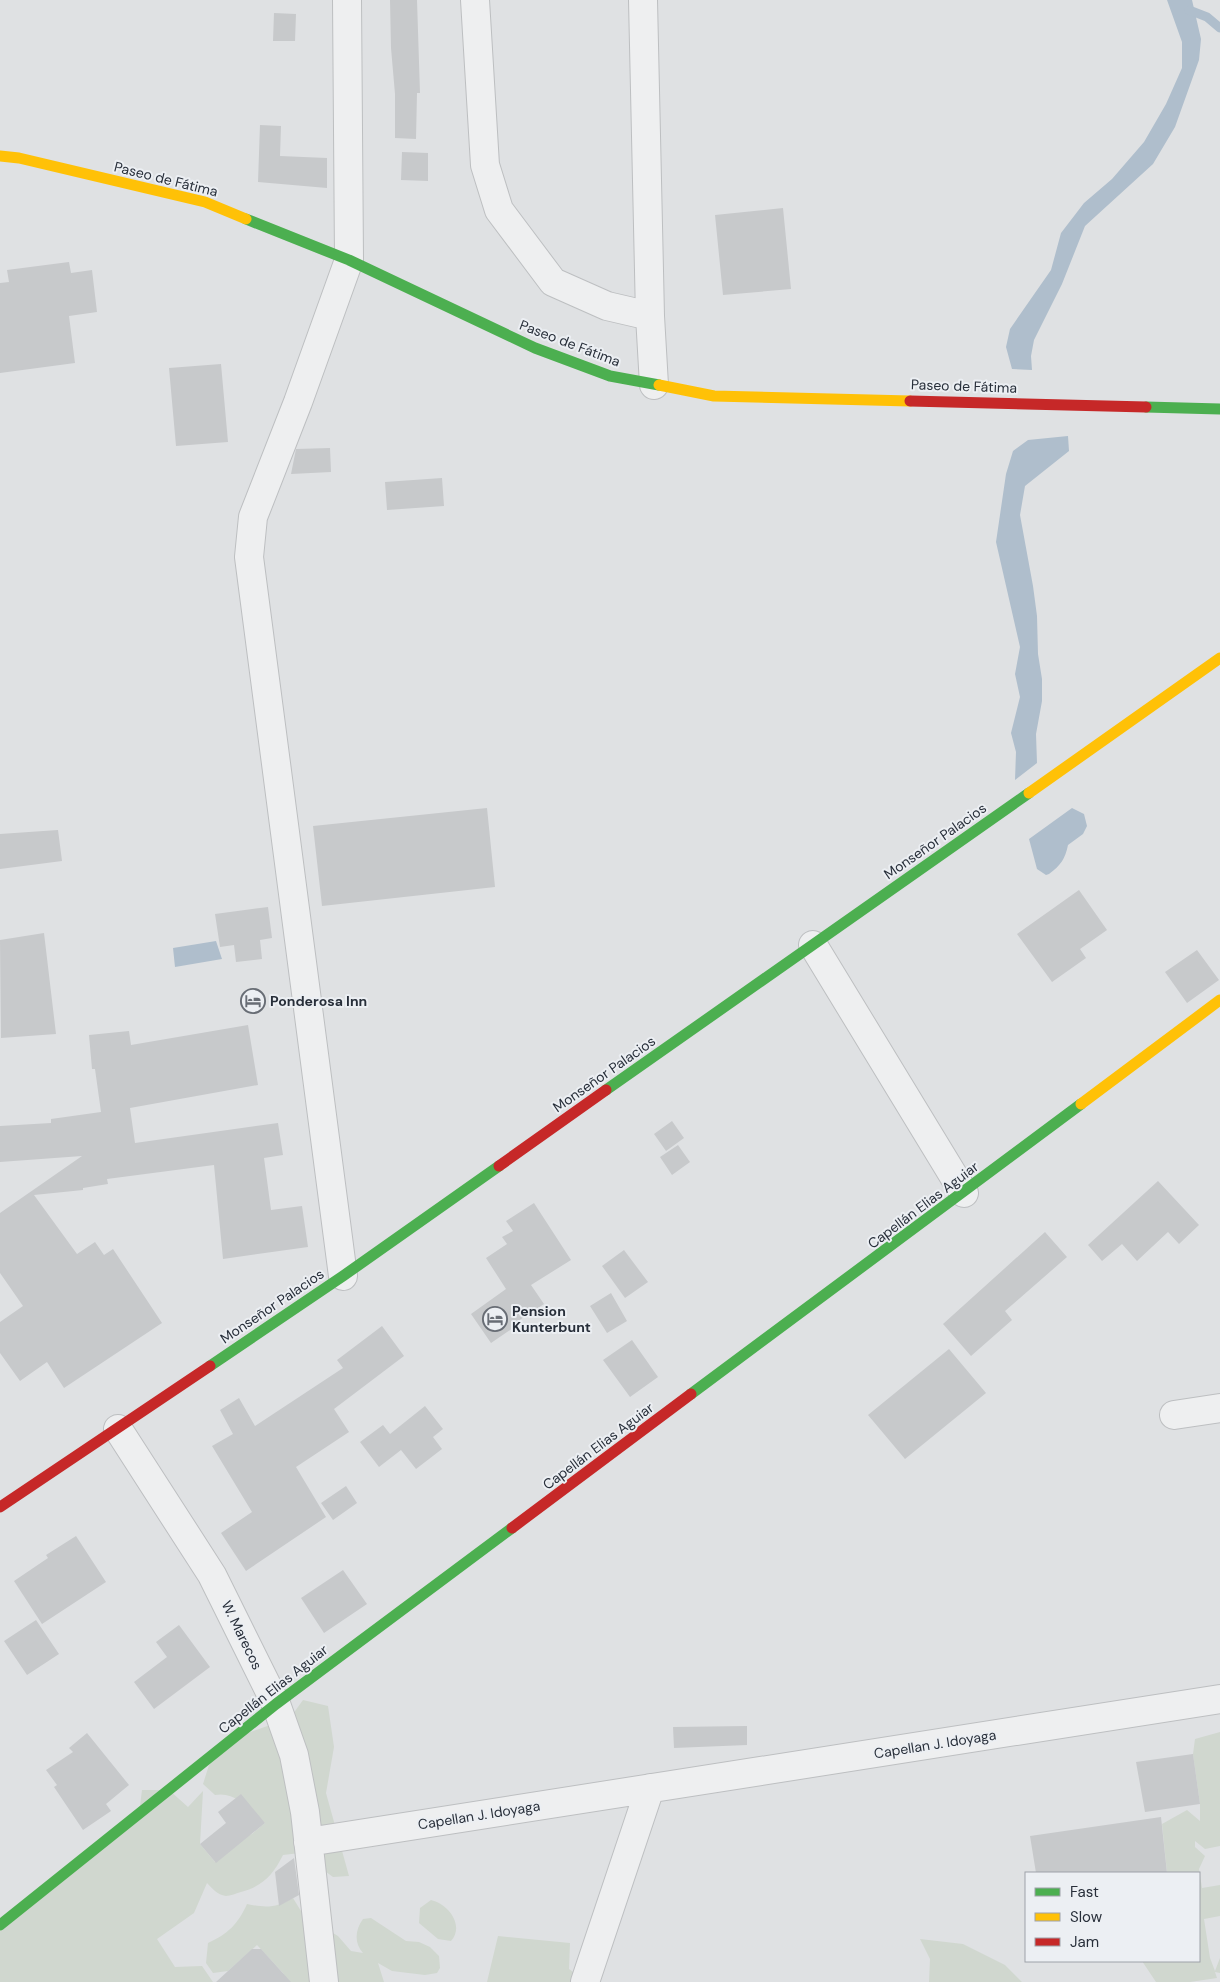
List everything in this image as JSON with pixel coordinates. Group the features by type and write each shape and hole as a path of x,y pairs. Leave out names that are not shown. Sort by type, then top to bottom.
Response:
{"street":[{"path":"343,1276 250,556 253,517 298,402 349,260 346,0"},
{"path":"475,0 485,165 499,210 553,282 607,306 650,316"},
{"path":"643,0 650,316 654,385"},
{"name":"Paseo de Fátima","path":"0,156 19,158 205,202 349,260 535,348 610,376 714,396 1220,409"},
{"name":"Monseñor Palacios","path":"0,1506 118,1429 343,1276 1220,658"},
{"path":"813,946 964,1193"},
{"name":"Capellán Elias Aguiar","path":"0,1925 276,1704 964,1193 1220,1000"},
{"path":"1174,1415 1220,1408"},
{"name":"W. Marecos","path":"118,1429 212,1575 276,1704 294,1755 308,1842 324,1982"},
{"name":"Capellan J. Idoyaga","path":"308,1842 1220,1699"},
{"path":"585,1982 650,1788"}],"shaded area":[{"path":"303,1700 328,1706 334,1747 326,1793 349,1876 333,1877 300,1853 283,1855 271,1874 249,1890 228,1896 215,1891 207,1883 194,1913 157,1939 175,1967 202,1966 213,1982 0,1982 0,1925 139,1814 142,1790 169,1790 188,1807 203,1791 200,1844 215,1862 234,1841 252,1834 265,1823 236,1799 230,1796 215,1795 203,1784 209,1765 245,1734 290,1718"},
{"path":"1220,1732 1220,1846 1205,1849 1195,1841 1195,1847 1205,1856 1199,1872 1167,1872 1162,1824 1187,1810 1200,1821 1200,1804 1193,1754 1195,1739"},
{"path":"1200,1875 1202,1888 1220,1885 1220,1916 1204,1919 1210,1958 1215,1971 1220,1958 1220,1973 1215,1972 1217,1978 1190,1982 1156,1982 1143,1962 1200,1962"},
{"path":"293,1898 304,1916 338,1936 351,1951 363,1953 358,1945 357,1932 363,1919 371,1918 406,1941 419,1942 430,1947 439,1956 440,1968 437,1973 425,1975 392,1971 378,1963 384,1982 288,1982 283,1973 257,1945 228,1971 213,1973 206,1963 208,1943 232,1928 247,1904 271,1906 281,1904"},
{"path":"431,1900 443,1906 453,1916 456,1928 455,1935 451,1941 438,1939 419,1923 420,1908"},
{"path":"498,1936 570,1943 569,1969 580,1977 581,1982 487,1982"},
{"path":"920,1939 963,1944 1005,1965 1022,1982 929,1982 930,1959"}],"water":[{"path":"1167,0 1192,0 1201,39 1199,60 1175,127 1153,164 1085,226 1062,284 1034,340 1031,356 1032,370 1012,369 1006,347 1010,329 1051,270 1061,233 1084,203 1112,179 1144,142 1166,104 1182,68 1182,42"},
{"path":"1068,436 1069,451 1025,486 1020,515 1037,616 1042,701 1036,734 1037,763 1015,780 1016,752 1011,733 1020,697 1015,674 1020,647 996,542 1006,474 1013,451 1028,440"},
{"path":"1072,808 1084,814 1087,826 1083,834 1068,845 1064,858 1059,865 1046,875 1037,869 1029,839"},
{"path":"216,941 222,959 175,967 173,948"}],"building":[{"path":"390,0 417,0 420,93 417,93 416,139 395,138 395,94 391,48"},
{"path":"274,13 296,14 295,41 273,41"},
{"path":"260,125 281,126 280,156 327,158 327,188 258,182"},
{"path":"402,152 428,153 428,181 401,180"},
{"path":"783,208 791,289 723,295 715,215"},
{"path":"69,262 71,273 92,270 97,312 69,316 75,363 0,373 0,283 9,282 7,270"},
{"path":"221,364 228,442 176,446 169,368"},
{"path":"330,448 331,472 291,474 296,449"},
{"path":"442,478 444,506 387,510 385,482"},
{"path":"487,808 495,887 322,906 313,826"},
{"path":"58,830 62,861 0,869 0,834"},
{"path":"1079,890 1107,930 1080,949 1086,958 1052,982 1017,934"},
{"path":"268,907 272,938 260,940 262,959 236,962 234,945 220,947 215,914"},
{"path":"44,933 56,1034 1,1038 0,940"},
{"path":"1197,950 1219,980 1187,1003 1165,972"},
{"path":"248,1025 258,1085 130,1108 135,1143 278,1123 283,1155 264,1158 271,1210 302,1206 308,1247 223,1259 214,1165 107,1179 108,1184 83,1188 83,1190 34,1195 77,1254 95,1242 104,1255 113,1249 162,1323 64,1388 47,1362 20,1381 0,1353 0,1322 23,1306 0,1273 0,1213 82,1156 0,1162 0,1126 51,1123 51,1119 101,1112 95,1069 92,1069 89,1035 129,1031 131,1045"},
{"path":"672,1121 684,1138 666,1151 654,1134"},
{"path":"678,1145 690,1162 672,1175 660,1157"},
{"path":"1158,1181 1199,1225 1179,1244 1168,1232 1137,1261 1122,1244 1102,1261 1088,1245"},
{"path":"534,1203 571,1260 531,1285 544,1304 518,1321 519,1324 491,1343 471,1314 506,1289 486,1258 507,1244 502,1237 513,1231 506,1221"},
{"path":"1045,1232 1067,1257 1005,1311 1012,1320 971,1356 943,1324"},
{"path":"624,1250 648,1282 625,1298 602,1266"},
{"path":"611,1293 627,1321 607,1333 590,1306"},
{"path":"382,1326 404,1356 334,1409 349,1432 296,1467 326,1517 246,1571 221,1533 252,1512 212,1446 233,1434 220,1410 239,1398 255,1426 343,1368 337,1360"},
{"path":"632,1340 658,1377 630,1397 603,1360"},
{"path":"949,1349 986,1393 905,1459 868,1415"},
{"path":"425,1406 443,1429 433,1437 442,1449 416,1469 401,1450 379,1467 360,1442 383,1425 390,1434"},
{"path":"346,1486 357,1503 333,1520 321,1503"},
{"path":"76,1536 106,1582 42,1624 14,1581 48,1558 46,1555"},
{"path":"343,1570 367,1604 324,1633 301,1598"},
{"path":"36,1620 59,1654 27,1675 4,1641"},
{"path":"179,1625 210,1667 154,1709 134,1682 167,1657 156,1642"},
{"path":"747,1726 747,1745 674,1748 673,1727"},
{"path":"87,1733 129,1785 106,1804 111,1811 83,1830 54,1787 57,1785 46,1770 73,1752 69,1748"},
{"path":"1193,1754 1200,1804 1145,1812 1136,1762"},
{"path":"241,1794 265,1823 216,1863 200,1844 226,1823 218,1812"},
{"path":"1161,1817 1167,1872 1036,1872 1030,1836"},
{"path":"294,1858 299,1895 279,1906 275,1872"},
{"path":"252,1949 261,1949 291,1982 216,1982"}],"waterway":[{"path":"1189,10 1207,17 1220,28"}],"traffic: fast":[{"path":"246,219 349,260 535,348 610,376 659,385"},
{"path":"1146,407 1220,409"},
{"path":"606,1090 1029,793"},
{"path":"691,1394 1081,1104"},
{"path":"210,1366 343,1276 499,1166"},
{"path":"0,1925 276,1704 512,1528"}],"traffic: slow":[{"path":"0,156 19,158 205,202 246,219"},
{"path":"659,385 714,396 910,401"},
{"path":"1029,793 1220,658"},
{"path":"1081,1104 1220,1000"}],"traffic: jam":[{"path":"910,401 1146,407"},
{"path":"499,1166 606,1090"},
{"path":"0,1507 210,1366"},
{"path":"512,1528 691,1394"}],"place":[{"name":"Ponderosa Inn","path":"253,1001"},
{"name":"Pension Kunterbunt","path":"495,1319"}]}
